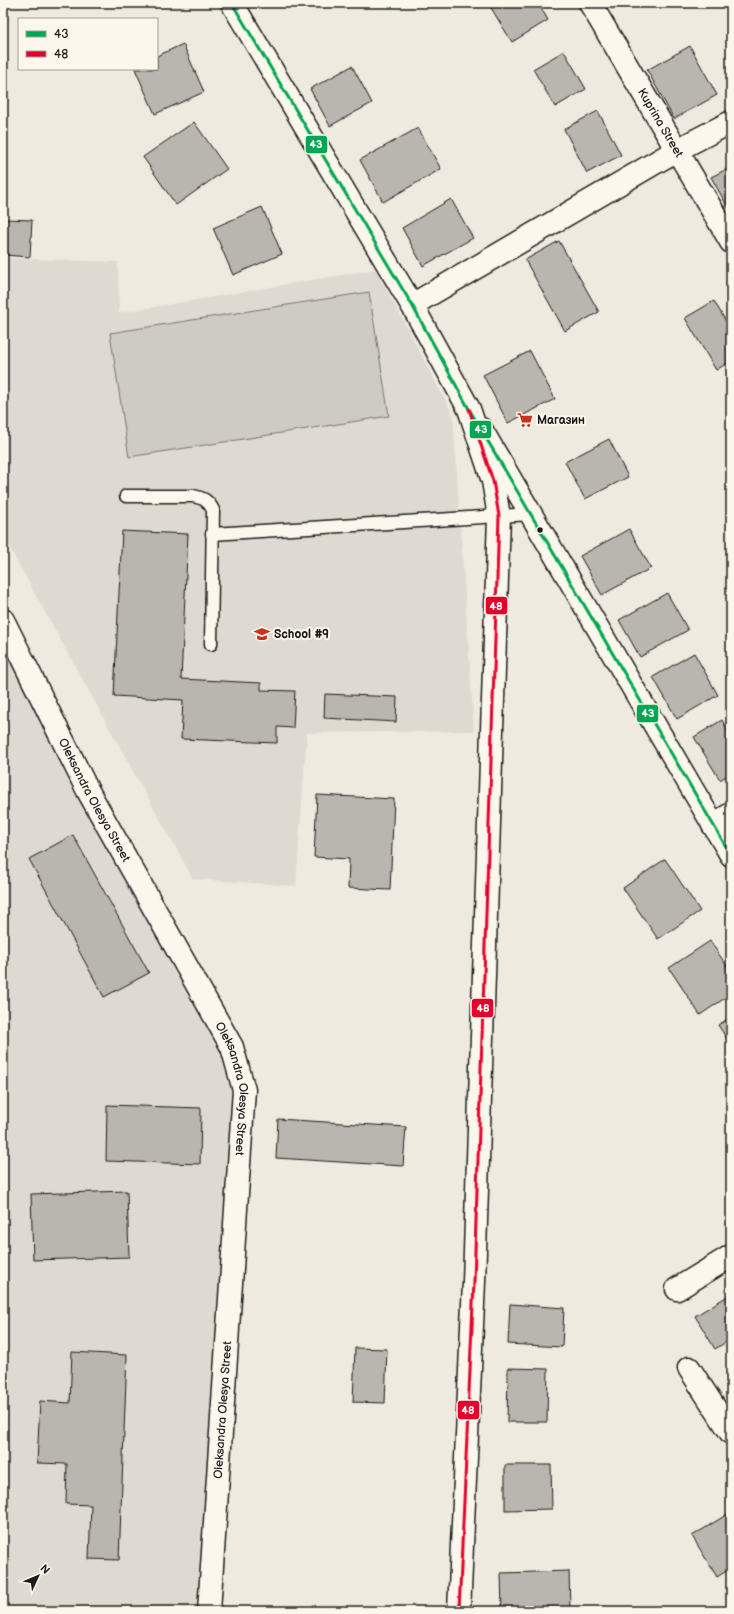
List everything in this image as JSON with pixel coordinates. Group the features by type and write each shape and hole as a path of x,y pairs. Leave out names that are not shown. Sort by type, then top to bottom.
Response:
{"street":[{"path":"232,3 412,305 469,409 531,514 722,819 731,855"},
{"name":"Kuprina Street","path":"590,3 731,242"},
{"path":"412,305 677,150 731,122"},
{"path":"459,1611 474,1282 499,516 494,481 469,409"},
{"name":"Oleksandra Olesya Street","path":"3,620 88,791 232,1047 244,1090 209,1611"},
{"path":"677,1289 731,1256"},
{"path":"689,1368 731,1433"}],"lane":[{"path":"126,496 193,496 202,498 209,502 213,510 211,644"},
{"path":"212,534 531,514"}],"shaded area":[{"name":"School #9","path":"3,258 118,262 119,313 376,269 453,415 474,731 307,733 296,886 193,879 3,536"},
{"path":"369,292 389,416 129,457 110,333"},
{"path":"3,620 244,1090 209,1611 3,1611"}],"building":[{"path":"488,3 538,3 548,20 512,42"},
{"path":"608,3 621,3 612,9"},
{"path":"183,44 204,92 155,114 135,70 158,70 158,56"},
{"path":"690,46 717,95 674,119 647,70"},
{"path":"564,51 586,89 555,107 533,69"},
{"path":"352,66 372,103 330,126 310,89"},
{"path":"598,111 621,155 587,173 564,129"},
{"path":"194,122 227,169 176,205 143,157"},
{"path":"418,128 441,169 383,202 360,160"},
{"path":"731,167 731,213 711,177"},
{"path":"3,174 7,175 5,219 32,220 30,257 3,255"},
{"path":"451,199 473,238 423,266 402,228"},
{"path":"262,207 282,254 233,275 213,228"},
{"path":"559,241 599,312 565,331 525,260"},
{"path":"714,301 731,330 731,361 716,370 685,318"},
{"path":"530,351 555,399 508,423 483,375"},
{"path":"609,439 628,477 585,499 565,462"},
{"path":"629,529 651,568 602,595 580,556"},
{"path":"122,531 188,534 181,679 261,683 261,690 295,691 293,728 277,727 277,743 181,739 183,700 114,696"},
{"path":"667,593 688,630 640,657 619,620"},
{"path":"694,653 718,695 677,719 653,677"},
{"path":"325,694 397,697 396,722 324,718"},
{"path":"722,720 731,736 731,773 720,780 694,737"},
{"path":"317,795 394,799 390,890 348,888 349,859 314,857"},
{"path":"73,835 149,973 104,997 29,859"},
{"path":"665,859 700,911 658,939 623,888"},
{"path":"710,941 731,972 731,994 700,1015 669,968"},
{"path":"731,1017 731,1045 718,1025"},
{"path":"107,1105 201,1108 200,1164 106,1161"},
{"path":"278,1119 406,1127 403,1166 276,1158"},
{"path":"127,1191 129,1257 33,1260 31,1194"},
{"path":"731,1294 731,1339 715,1349 695,1316"},
{"path":"510,1304 564,1308 562,1347 508,1344"},
{"path":"355,1348 387,1349 385,1403 353,1402"},
{"path":"72,1352 127,1355 119,1560 89,1559 91,1505 66,1504 67,1464 37,1463 40,1401 70,1403"},
{"path":"508,1368 548,1369 547,1422 507,1422"},
{"path":"505,1465 551,1465 552,1509 505,1510"},
{"path":"731,1512 731,1568 717,1577 692,1536"},
{"path":"569,1571 570,1611 502,1611 501,1573"}],"transit line":[{"name":"43","path":"232,3 412,305 469,409 731,855"},
{"name":"48","path":"459,1611 474,1282 499,516 493,481 469,409"}],"place":[{"name":"Магазин","path":"525,420"},
{"name":"School #9","path":"262,634"}]}
